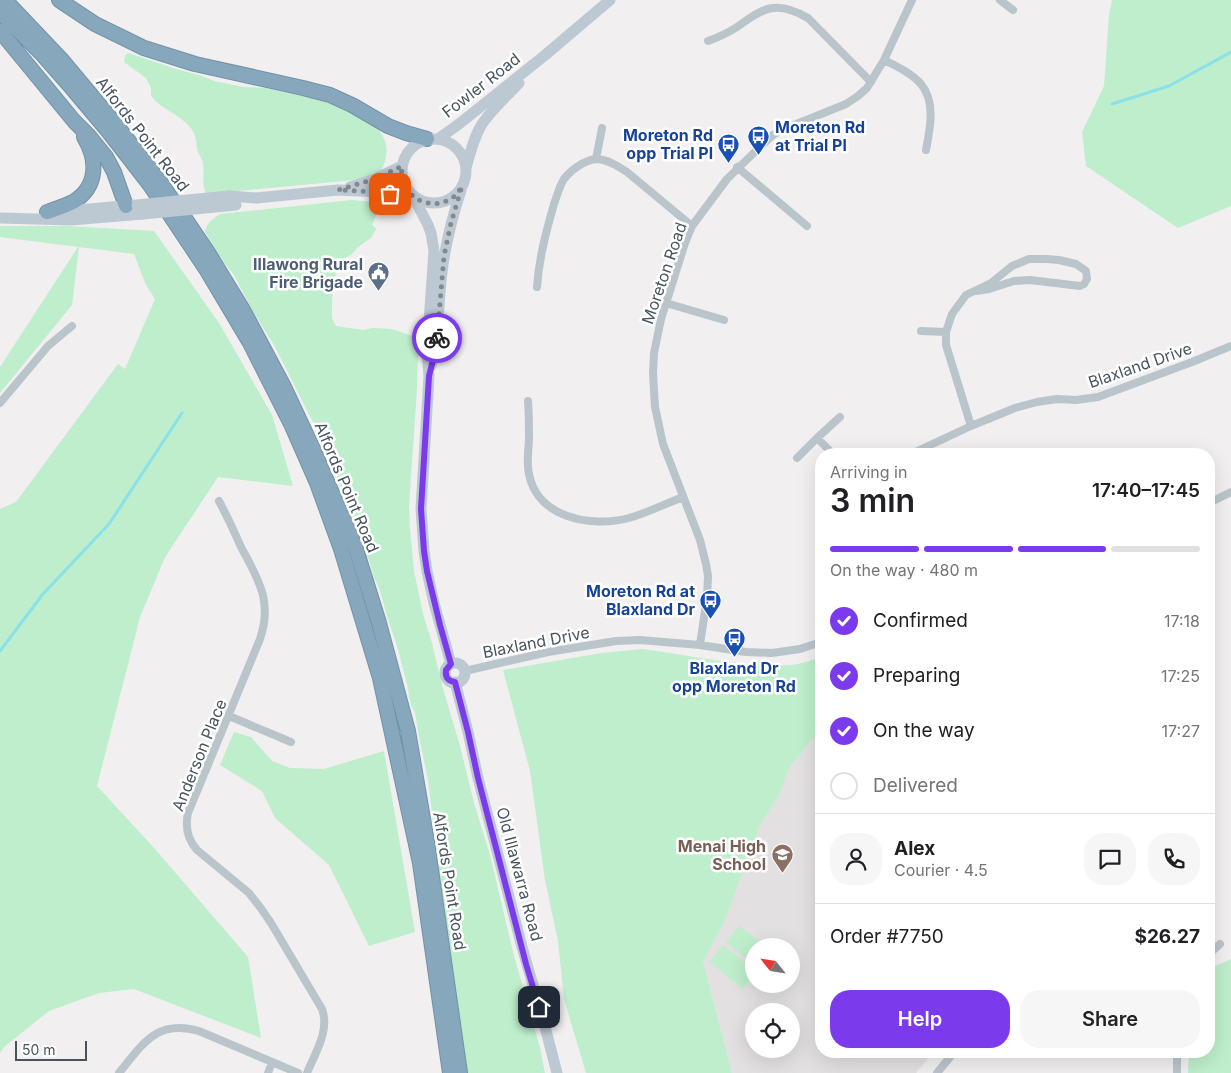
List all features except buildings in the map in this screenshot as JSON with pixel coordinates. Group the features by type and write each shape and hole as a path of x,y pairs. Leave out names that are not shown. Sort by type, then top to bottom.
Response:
{"highway":[{"name":"Alfords Point Road","path":"5,0 61,59 112,119 161,183 207,251 252,326 284,386 355,546 379,623 408,731 427,842 460,1073"},
{"path":"59,0 95,24 144,48 195,64 330,95 352,105 388,126 406,133 432,139"},
{"name":"Alfords Point Road","path":"0,12 76,92 150,185 206,269 246,336 292,426 317,483 341,549 380,678 420,863 450,1073"},
{"path":"0,31 106,157 136,210"},
{"path":"47,212 78,198 87,189 92,178 94,165 91,150 74,121"}],"street":[{"name":"Fowler Road","path":"432,139 459,124 610,0"},
{"name":"Moreton Road","path":"700,645 708,576 700,540 663,444 655,407 652,373 654,353 666,303 688,234 727,179 773,135 846,104 867,88 884,60 912,0"},
{"path":"1000,0 1013,10"},
{"path":"708,41 728,32 769,4 788,4 804,14 872,82"},
{"name":"Fowler Road","path":"466,168 472,146 482,124 544,56"},
{"path":"884,60 907,73 921,84 928,97 931,116 930,134 926,150"},
{"path":"596,159 602,128"},
{"path":"0,218 71,220 136,210 338,190 413,196 421,201 437,204 452,198 458,193 466,177 463,158 457,148 448,142 432,139 418,143 410,149 402,166 402,177 405,187 413,196 428,226 434,250 427,344 429,376 421,509 427,571 451,664"},
{"path":"537,287 541,254 560,186 568,174 580,165 596,159 616,165 692,226"},
{"path":"338,190 375,179 402,166"},
{"path":"738,167 807,226"},
{"path":"429,376 436,348 444,256 462,186"},
{"path":"0,212 136,210"},
{"path":"970,426 946,345 946,332 952,314 966,295 991,283 1012,266 1029,259 1059,260 1076,264 1086,271 1087,279 1080,286 1050,282 1014,281 989,290 976,291"},
{"path":"666,303 724,320"},
{"path":"0,403 48,346 72,326"},
{"path":"921,330 946,332"},
{"name":"Blaxland Drive","path":"924,448 970,426 1015,408 1057,399 1076,400 1098,397 1231,346"},
{"path":"528,401 529,475 536,492 554,510 574,518 615,521 630,518 683,497"},
{"path":"797,458 840,417"},
{"path":"817,438 827,448"},
{"path":"1215,501 1231,492"},
{"name":"Anderson Place","path":"219,501 257,577 263,593 266,610 260,639 188,813 187,828 192,845 249,893 260,906 319,1003 324,1015 324,1031 307,1073"},
{"name":"Blaxland Drive","path":"465,671 548,652 616,641 640,640 700,645 746,652 772,653 800,649 815,644"},
{"path":"451,664 460,664 465,671 463,679 458,682 450,680 446,676 446,670 451,664"},
{"name":"Old Illawarra Road","path":"455,682 522,947 557,1073"},
{"path":"229,716 291,742"},
{"path":"1215,949 1220,944"},
{"path":"119,1073 149,1038 162,1031 176,1027 199,1031 298,1073"},
{"path":"937,1073 949,1058"},
{"path":"1176,1073 1177,1058"},
{"path":"268,1073 272,1062"}],"shaded area":[{"name":"Menai High School","path":"815,736 815,1058 928,1058 916,1073 732,1073 703,961 724,923 760,825 780,793 789,768"}],"green space":[{"path":"1112,0 1231,0 1231,206 1178,228 1086,166 1082,132 1104,86 1109,15"},
{"path":"128,53 214,81 243,87 265,88 334,103 374,124 384,138 387,153 384,165 375,174 357,180 206,194 203,163 193,132 186,122 155,101 151,96 151,88 146,78 124,62 125,56"},
{"path":"352,200 371,202 377,213 372,225 376,228 371,238 337,265 332,299 332,318 336,326 363,330 373,328 392,329 412,336 416,340 418,354 417,389 409,506 414,571 423,614 490,855 545,1073 465,1073 438,875 439,853 428,780 415,713 411,705 398,649 380,591 364,551 356,521 338,481 335,468 330,461 320,431 312,420 274,345 234,275 222,260 205,232 208,224 220,214"},
{"path":"0,226 67,226 154,231 219,323 272,415 293,486 218,477 165,557 140,617 97,786 155,849 248,957 261,1038 134,989 99,993 49,1011 4,1047 0,1053 0,509 16,502 118,364 125,369 155,299 146,285 134,254 79,247 72,305 0,393 0,367 78,247 0,237"},
{"path":"643,649 717,660 773,665 792,665 815,659 815,736 789,768 780,793 760,825 724,923 703,961 732,1073 586,1073 564,999 558,941 545,880 530,771 503,670 601,653"},
{"path":"234,732 251,737 272,761 290,768 324,769 384,751 415,932 369,946 329,865 275,818 262,791 220,765"},
{"path":"739,926 755,938 745,938 745,958 726,942"},
{"path":"723,945 745,963 745,986 743,989 710,962"},
{"path":"1231,959 1231,1073 1188,1073 1189,1058 1215,1058 1215,966"}],"waterway":[{"path":"1112,104 1169,86 1231,52"},
{"path":"0,651 43,594 109,524 182,413"}],"way so far":[{"path":"390,194 338,190 365,183 402,166 402,177 405,187 412,196 421,201 437,204 444,202 458,193 462,186 444,256 437,338"}],"place":[{"name":"Moreton Rd at Trial Pl","path":"759,155"},
{"name":"Moreton Rd opp Trial Pl","path":"729,163"},
{"name":"Illawong Rural Fire Brigade","path":"379,292"},
{"name":"Moreton Rd at Blaxland Dr","path":"711,619"},
{"name":"Blaxland Dr opp Moreton Rd","path":"734,658"},
{"name":"Menai High School","path":"782,874"}],"route":[{"path":"437,338 429,376 421,509 427,571 451,664 446,670 446,676 452,682 455,682 526,964 539,1007"}]}
